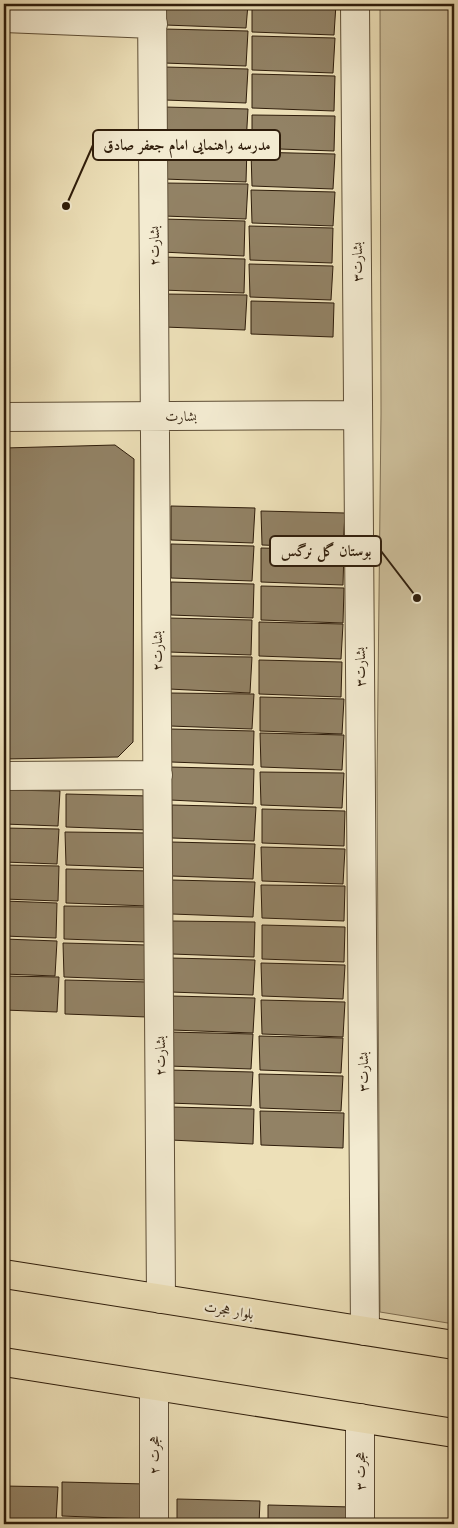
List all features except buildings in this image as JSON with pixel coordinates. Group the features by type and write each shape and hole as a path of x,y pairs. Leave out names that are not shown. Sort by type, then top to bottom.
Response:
{"main road":[{"name":"بلوار هجرت","path":"4,1274 454,1345"},
{"path":"4,1362 454,1433"}],"street":[{"name":"بشارت۳","path":"356,4 365,1331"},
{"path":"4,18 152,14"},
{"name":"بشارت۲","path":"152,14 161,1299"},
{"name":"بشارت","path":"4,417 358,415"},
{"path":"4,776 158,776"},
{"name":"هجرت ۲","path":"154,1386 154,1524"},
{"name":"هجرت ۳","path":"360,1418 360,1524"}],"shaded area":[{"path":"380,4 454,4 454,1324 380,1312 377,782 381,414"}],"place":[{"name":"مدرسه راهنمایی امام جعفر صادق","path":"66,206"},
{"name":"بوستان گل نرگس","path":"417,598"}]}
